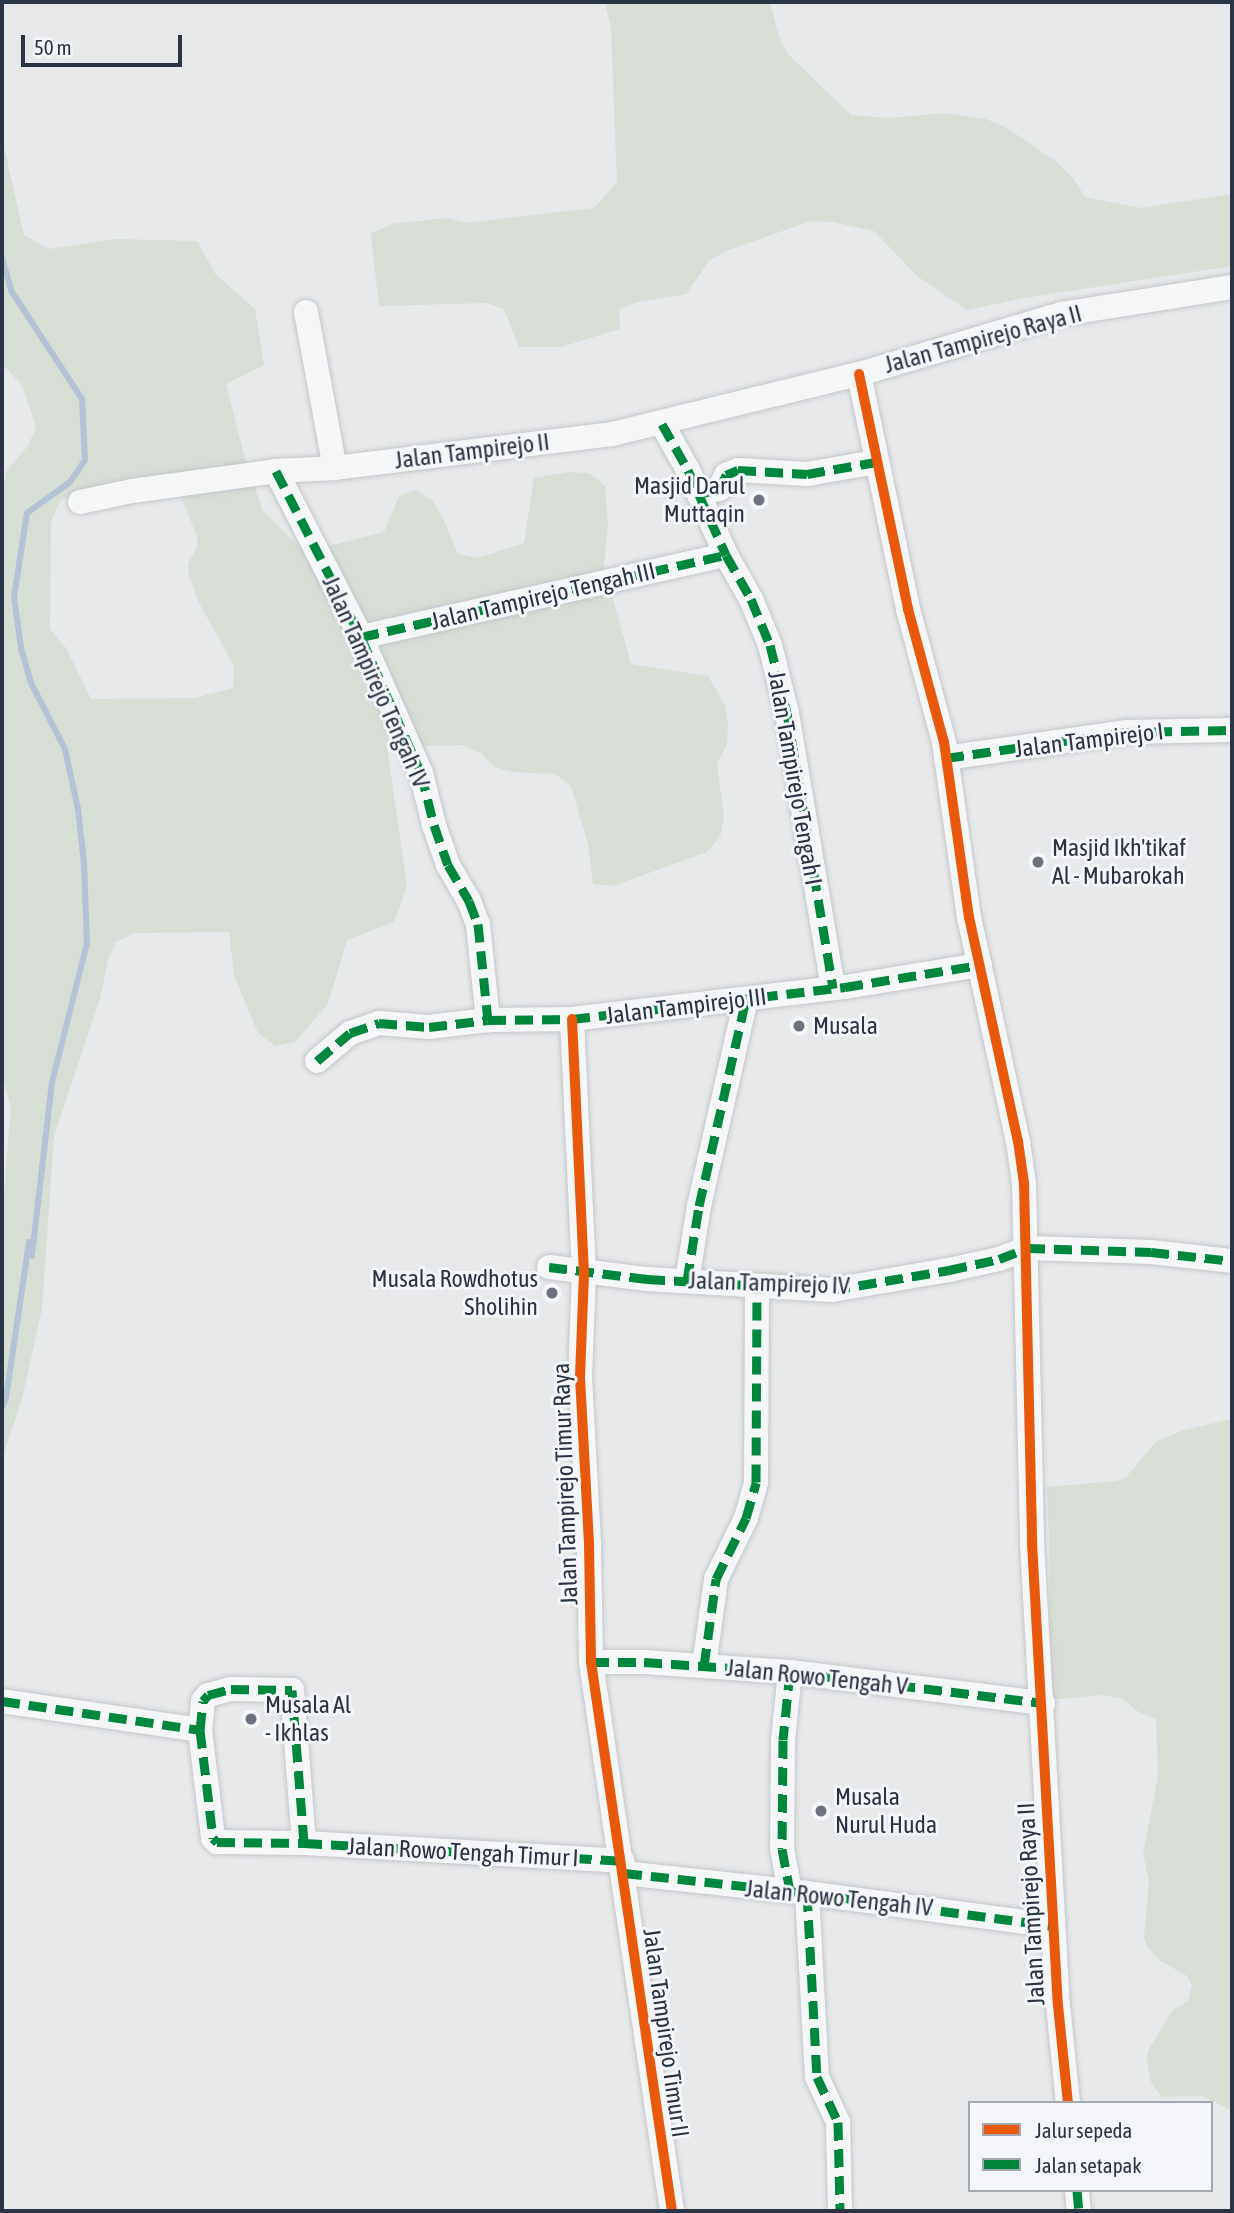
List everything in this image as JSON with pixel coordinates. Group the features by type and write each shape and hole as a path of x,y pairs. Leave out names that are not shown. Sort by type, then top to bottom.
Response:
{"street":[{"name":"Jalan Tampirejo Raya II","path":"1068,2101 1053,1926 1043,1703 1032,1543 1024,1183 1018,1141 969,917 946,758 908,609 859,373 1062,314 1232,287"},
{"path":"306,312 335,468"},
{"name":"Jalan Tampirejo II","path":"80,502 132,491 276,471 335,468 612,434 662,424 859,373"},
{"name":"Jalan Tampirejo Tengah I","path":"662,424 699,494 726,555 751,599 770,645 787,713 833,988"},
{"path":"699,494 719,489 726,475 738,470 807,474 876,462"},
{"name":"Jalan Tampirejo Tengah IV","path":"276,471 361,637 421,774 448,865 470,901 478,924 488,1020"},
{"name":"Jalan Tampirejo Tengah III","path":"361,637 726,555"},
{"name":"Jalan Tampirejo I","path":"946,758 1126,732 1232,730"},
{"name":"Jalan Tampirejo III","path":"317,1061 350,1033 379,1023 429,1027 488,1020 572,1019 833,988 981,964"},
{"path":"687,1281 699,1206 746,999"},
{"name":"Jalan Tampirejo Timur Raya","path":"572,1019 584,1273 580,1377 589,1545 591,1662 623,1867"},
{"path":"1027,1248 1151,1252 1232,1261"},
{"name":"Jalan Tampirejo IV","path":"549,1267 584,1273 757,1287 832,1290 891,1282 999,1259 1027,1248"},
{"path":"704,1666 716,1579 746,1518 755,1482 757,1287"},
{"name":"Jalan Rowo Tengah V","path":"591,1662 790,1672 1043,1703"},
{"path":"790,1672 783,1740 782,1849 799,1892 817,2077 838,2122 840,2211"},
{"name":"Jalan Rowo Tengah Timur I","path":"304,1843 292,1690 231,1689 208,1695 203,1701 200,1730 214,1841 304,1843 623,1867"},
{"path":"2,1700 200,1730"},
{"name":"Jalan Rowo Tengah IV","path":"623,1867 1053,1926"},
{"name":"Jalan Tampirejo Timur II","path":"623,1867 657,2121 673,2211"},
{"path":"1077,2192 1079,2211"}],"shaded area":[{"path":"605,2 770,2 779,37 788,54 851,115 889,118 945,113 986,119 1007,128 1058,163 1073,178 1085,197 1141,208 1232,194 1232,266 1024,298 967,310 917,276 874,231 833,222 811,221 726,251 709,261 686,294 638,302 619,309 620,329 561,347 519,347 504,309 486,303 379,306 371,234 391,224 447,218 466,223 594,208 617,182 611,28"},
{"path":"2,138 24,235 48,249 116,239 197,241 216,275 255,309 264,365 226,384 244,455 263,511 305,552 384,532 399,496 416,490 433,501 458,554 478,558 524,543 534,478 568,472 589,473 605,486 608,525 604,567 631,664 708,676 725,705 728,724 727,744 717,764 724,817 720,837 707,852 613,886 593,884 588,844 571,786 555,774 514,772 494,767 481,753 462,745 387,747 407,886 394,922 347,940 328,1004 295,1042 275,1046 258,1033 234,976 229,932 135,933 116,942 108,960 100,999 54,1136 42,1308 22,1399 2,1459 2,1217 11,1107 2,1075 2,494 7,470 28,446 36,427 22,385 2,364","holes":["154,479 180,495 197,536 197,547 188,564 189,575 198,601 234,666 233,688 195,698 91,699 66,648 50,629 51,522 60,501 85,488"]},
{"path":"1232,1419 1232,2111 1203,2096 1162,2097 1151,2082 1147,2062 1148,2051 1173,2010 1188,2001 1192,1985 1187,1976 1161,1961 1147,1947 1144,1937 1149,1882 1143,1854 1158,1776 1156,1719 1137,1711 1122,1698 1101,1695 1049,1700 1050,1565 1047,1487 1117,1481 1126,1477 1156,1442 1184,1430"}],"waterway":[{"path":"2,258 12,292 82,399 85,460 70,482 27,513 14,597 21,648 31,683 65,749 78,809 84,863 87,943 52,1082 32,1256 29,1242 6,1398 2,1407"}],"marked path":[{"path":"662,424 688,470 726,555 751,599 770,645 787,713 833,988"},
{"path":"699,494 719,489 726,475 738,470 807,474 876,462"},
{"path":"276,471 361,637 421,773 434,825 448,865 469,901 478,924 488,1020"},
{"path":"361,637 726,555"},
{"path":"946,758 1127,732 1232,730"},
{"path":"317,1061 350,1033 379,1023 429,1027 488,1020 572,1019 845,987 980,965"},
{"path":"687,1281 699,1206 746,999"},
{"path":"549,1267 647,1279 832,1290 949,1270 999,1259 1027,1248 1151,1252 1232,1261"},
{"path":"704,1666 716,1579 746,1518 756,1482 757,1287"},
{"path":"591,1662 644,1662 790,1672 1043,1703"},
{"path":"790,1672 783,1740 782,1849 790,1891"},
{"path":"200,1730 203,1701 208,1695 231,1689 292,1690 304,1843"},
{"path":"2,1701 200,1730 213,1838 217,1842 304,1843 622,1861"},
{"path":"624,1873 807,1893 1053,1926"},
{"path":"807,1893 817,2077 838,2122 840,2211"},
{"path":"1077,2192 1079,2211"}],"cycle path":[{"path":"859,374 908,609 944,742 969,917 1018,1141 1024,1183 1032,1543 1058,2005 1068,2101"},
{"path":"572,1019 584,1273 580,1377 589,1545 591,1662 672,2211"}],"place":[{"name":"Masjid Darul Muttaqin","path":"759,500"},
{"name":"Masjid Ikh'tikaf Al - Mubarokah","path":"1038,862"},
{"name":"Musala","path":"799,1026"},
{"name":"Musala Rowdhotus Sholihin","path":"552,1293"},
{"name":"Musala Al - Ikhlas","path":"251,1719"},
{"name":"Musala Nurul Huda","path":"821,1811"}]}
